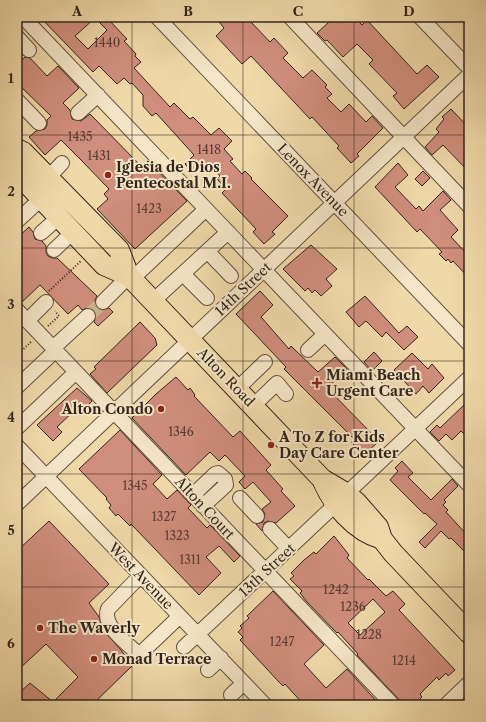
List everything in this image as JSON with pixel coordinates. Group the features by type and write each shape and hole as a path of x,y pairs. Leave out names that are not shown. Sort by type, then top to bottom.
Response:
{"highway":[{"name":"Alton Road","path":"17,149 24,152 119,250 130,277"},
{"path":"17,167 48,178"},
{"name":"Alton Road","path":"17,173 104,265 130,277 341,499 378,527 382,539 469,633"},
{"path":"41,198 108,240"}],"street":[{"path":"23,17 469,485"},
{"name":"Lenox Avenue","path":"157,17 469,344"},
{"path":"290,17 469,206"},
{"path":"420,17 469,68"},
{"path":"17,37 29,50"},
{"name":"14th Street","path":"17,504 113,410 264,270 469,75"},
{"path":"78,113 98,95"},
{"path":"17,100 22,115 39,123"},
{"path":"48,178 62,163"},
{"path":"17,221 41,198"},
{"path":"103,302 206,209"},
{"path":"41,234 59,217"},
{"path":"54,250 74,232"},
{"path":"153,301 228,232"},
{"path":"207,251 231,276"},
{"path":"183,274 207,298"},
{"path":"27,321 49,302"},
{"name":"Alton Court","path":"17,310 393,705"},
{"path":"17,387 88,316"},
{"path":"308,350 325,334"},
{"path":"237,389 265,362"},
{"path":"17,428 76,372"},
{"name":"13th Street","path":"184,647 266,572 469,378"},
{"path":"254,406 277,383 286,394"},
{"name":"West Avenue","path":"17,446 265,705"},
{"path":"193,495 215,474 218,473 225,479 226,485 203,506"},
{"path":"240,498 258,516"},
{"path":"270,529 289,549"},
{"path":"141,575 108,609 106,615 110,626 136,652 140,654 180,616"},
{"path":"208,670 221,658"},
{"path":"231,695 244,683"},
{"path":"446,705 469,683"}],"path":[{"path":"44,330 59,316 49,302 82,260"},
{"path":"17,355 32,341"}],"building":[{"path":"40,17 106,17 127,39 124,41 141,62 134,68 170,107 174,103 190,119 193,117 211,135 219,128 232,141 224,149 233,159 230,161 242,174 245,171 288,216 272,232 275,234 264,244 253,232 256,229 222,193 226,189 217,179 220,176 207,162 194,174 185,164 194,155 156,113 152,116 143,106 143,95 132,83 130,84 124,78 117,84 99,66 93,72","holes":["95,18 107,30 88,49 75,36"]},
{"path":"215,17 257,17 251,22 270,42 274,38 288,53 283,58 303,78 312,70 327,85 325,87 332,94 327,98 341,112 349,104 366,122 372,116 383,128 357,154 359,156 351,163 337,148 339,146 312,117 310,119 251,56 242,64 228,49 216,36 224,28"},
{"path":"324,17 355,17 362,25 367,20 417,74 427,65 439,77 404,109 393,96 397,93 369,64 373,60 357,44 343,57 327,40 325,41 317,33 329,22"},
{"path":"17,55 22,60 25,57 30,58 47,76 58,66 79,88 63,103 70,110 72,119 81,121 90,114 142,167 148,161 187,201 135,249 97,209 108,199 104,194 109,189 61,140 45,155 29,137 36,131 45,129 47,120 51,116 17,83"},
{"path":"451,109 469,128 469,172 443,145 432,155 425,147 439,132 436,129 444,119 442,117"},
{"path":"398,163 408,175 395,187 416,209 419,206 423,211 443,191 451,200 440,210 458,230 451,237 469,256 469,278 453,261 451,263 448,259 446,261 439,254 442,252 420,229 417,232 375,187"},
{"path":"423,171 430,178 422,186 415,179"},
{"path":"29,227 33,232 35,239 42,241 46,246 48,256 57,258 97,296 95,300 97,308 101,310 109,308 113,312 98,326 94,322 96,315 94,310 87,308 82,310 78,305 68,314 40,285 21,303 17,302 17,238"},
{"path":"311,245 337,269 326,279 332,286 321,296 315,290 312,293 308,288 305,291 283,269"},
{"path":"260,291 273,305 261,317 289,349 291,346 318,372 335,357 347,369 327,388 379,441 364,455 351,442 354,439 284,369 286,367 236,314"},
{"path":"365,296 399,333 407,326 418,337 404,350 386,332 382,337 366,321 359,327 346,312"},
{"path":"140,322 155,338 157,345 107,393 90,374 96,369 94,367"},
{"path":"374,352 382,361 372,371 364,362"},
{"path":"412,353 428,369 432,364 444,378 429,393 423,386 416,394 394,370"},
{"path":"176,377 188,390 190,388 195,395 194,396 233,437 240,431 271,465 266,470 283,489 281,491 295,506 276,523 268,521 264,523 262,531 256,524 263,522 265,514 262,509 271,502 253,482 245,489 239,482 245,476 225,455 219,461 210,452 186,475 132,418"},
{"path":"77,388 92,401 86,407 84,405 78,411 76,409 57,427 62,432 53,441 37,425"},
{"path":"465,404 469,408 469,439 461,431 452,440 446,434 439,441 430,432 437,425 440,428"},
{"path":"120,430 162,475 153,484 167,499 177,490 191,505 188,508 207,528 210,525 240,556 234,562 219,546 206,557 221,573 199,595 131,524 130,526 118,514 116,516 109,508 111,505 106,499 107,498 79,469"},
{"path":"402,461 413,473 408,477 431,500 452,479 458,486 444,500 446,502 443,505 448,510 446,512 469,537 469,556 451,538 449,539 441,531 425,548 419,542 437,524 425,513 424,514 390,480 398,471 395,468"},
{"path":"49,521 109,584 89,603 99,617 105,632 121,650 132,666 92,705 17,705 17,695 30,683 53,702 78,677 46,644 17,671 17,551"},
{"path":"334,536 349,555 347,558 368,580 369,579 386,596 393,591 405,604 399,610 455,670 448,676 446,673 439,680 437,677 420,694 422,697 414,705 404,705 357,655 358,654 338,632 337,633 307,602 300,593 302,591 290,579 294,576 291,573 304,560 314,552 316,554","holes":["373,599 385,612 360,635 348,623"]},
{"path":"273,591 324,645 304,664 326,688 347,669 380,705 304,705 285,684 283,686 278,681 240,640 243,637 238,632 242,628 240,626 249,618 247,616"}],"tunnel":[{"path":"88,316 103,302"}],"place":[{"name":"Iglesia de Dios Pentecostal M.I.","path":"108,175"},
{"name":"Miami Beach Urgent Care","path":"317,383"},
{"name":"Alton Condo","path":"161,409"},
{"name":"A To Z for Kids Day Care Center","path":"271,445"},
{"name":"The Waverly","path":"40,628"},
{"name":"Monad Terrace","path":"94,659"}]}
